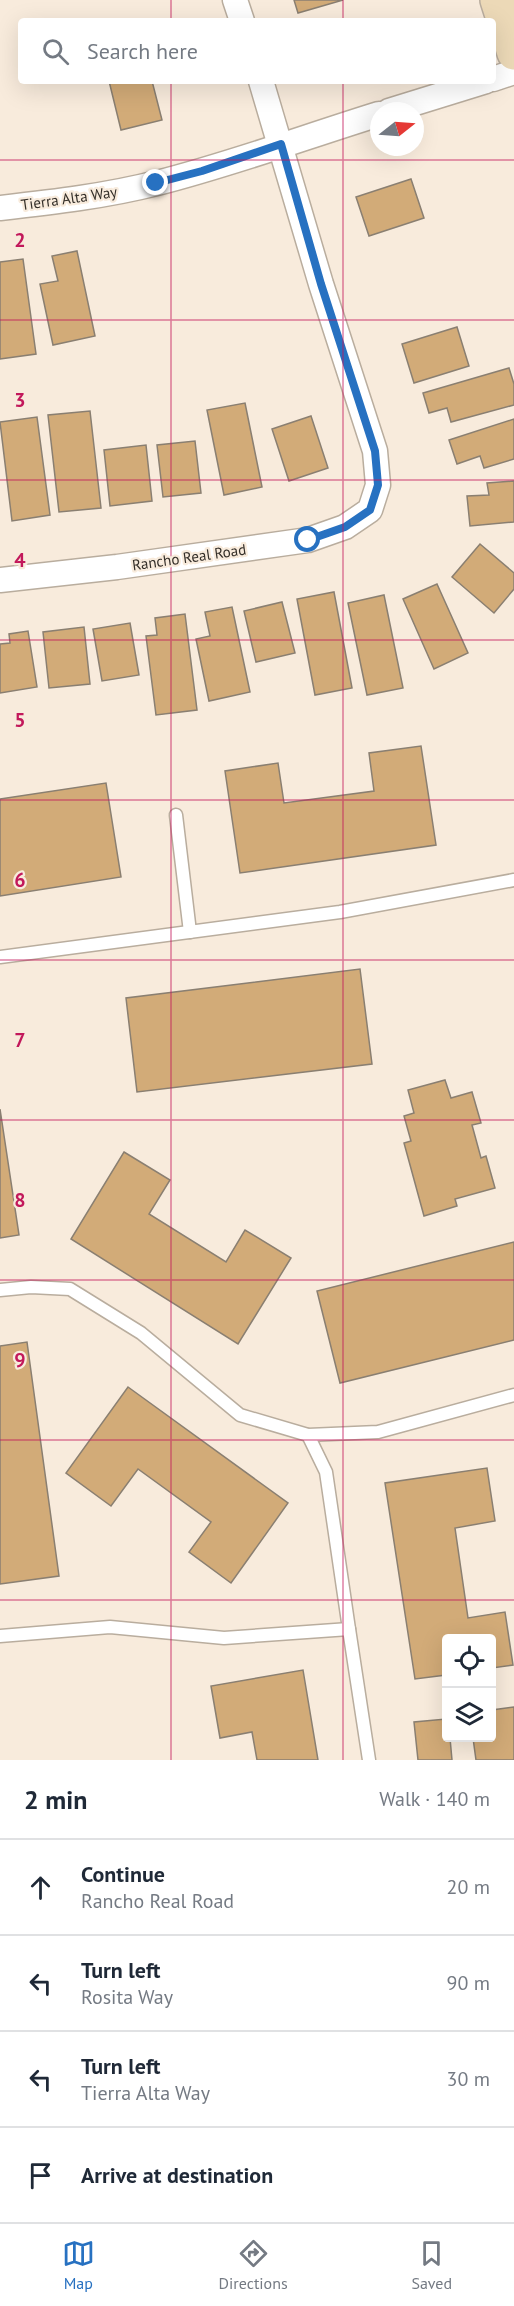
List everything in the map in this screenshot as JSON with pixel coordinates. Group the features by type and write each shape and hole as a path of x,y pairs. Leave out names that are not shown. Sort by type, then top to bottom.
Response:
{"main road":[{"path":"497,0 514,53"}],"street":[{"path":"235,0 241,18"},
{"path":"496,78 514,72"},
{"path":"262,84 281,144"},
{"path":"418,102 476,84"},
{"name":"Tierra Alta Way","path":"0,208 102,195 156,183 202,171 370,117"},
{"name":"Rancho Real Road","path":"0,580 117,567 308,540 345,527 370,510 378,485 375,451 321,284 281,144"}],"lane":[{"path":"176,815 190,932"},
{"path":"0,957 340,912 514,880"},
{"path":"0,1290 31,1287 70,1289 141,1333 240,1415 308,1435 378,1432 514,1395"},
{"path":"308,1435 326,1473 369,1760"},
{"path":"0,1636 110,1627 224,1638 349,1629"}],"building":[{"path":"294,0 343,0 298,13"},
{"path":"110,84 153,84 162,120 121,130"},
{"path":"411,179 424,218 369,236 356,197"},
{"path":"77,251 95,336 53,345 40,284 58,281 52,256"},
{"path":"23,259 36,354 0,359 0,262"},
{"path":"457,327 469,366 414,383 402,344"},
{"path":"509,368 514,384 514,405 451,422 447,408 429,413 423,393"},
{"path":"245,403 262,487 224,495 207,410"},
{"path":"90,411 101,508 59,512 48,415"},
{"path":"311,416 328,468 289,481 272,429"},
{"path":"37,417 50,515 12,521 0,422"},
{"path":"514,419 514,459 484,468 480,456 457,464 449,440"},
{"path":"195,441 201,493 163,497 157,445"},
{"path":"146,445 152,501 110,506 104,450"},
{"path":"514,481 514,522 470,526 467,496 489,495 487,483"},
{"path":"480,544 514,573 514,589 494,613 452,577"},
{"path":"437,584 468,653 434,669 403,599"},
{"path":"334,592 352,688 315,695 297,599"},
{"path":"384,595 403,688 367,695 348,603"},
{"path":"282,602 295,653 256,662 244,611"},
{"path":"232,607 250,692 209,701 196,639 210,636 205,612"},
{"path":"185,614 197,710 156,715 146,636 157,635 155,618"},
{"path":"130,623 139,675 102,681 93,629"},
{"path":"84,627 90,684 49,688 43,632"},
{"path":"28,631 37,687 0,693 0,644 10,643 9,634"},
{"path":"421,746 436,845 240,873 225,771 278,763 284,803 374,791 369,753"},
{"path":"106,783 121,877 0,896 0,799"},
{"path":"360,969 372,1064 137,1092 126,998"},
{"path":"445,1080 451,1098 472,1092 481,1123 472,1125 481,1158 486,1156 495,1188 455,1199 457,1206 424,1216 404,1143 411,1141 404,1116 414,1113 408,1090"},
{"path":"0,1109 19,1235 0,1238"},
{"path":"124,1152 170,1180 149,1214 226,1262 245,1230 291,1258 238,1344 71,1239"},
{"path":"514,1242 514,1340 340,1383 317,1291"},
{"path":"27,1342 59,1576 0,1584 0,1346"},
{"path":"128,1387 288,1503 231,1583 189,1552 211,1522 138,1469 111,1506 66,1473"},
{"path":"487,1468 495,1521 455,1528 468,1618 505,1612 513,1665 496,1667 496,1634 442,1634 442,1676 415,1679 385,1483"},
{"path":"303,1670 318,1760 257,1760 252,1732 220,1738 211,1686"},
{"path":"514,1707 514,1760 476,1760 474,1742 496,1742 496,1709"},
{"path":"442,1719 442,1742 450,1742 452,1760 418,1760 414,1722"}],"route":[{"path":"156,183 202,171 281,144 321,284 375,451 378,485 370,510 345,527 308,540"}]}
